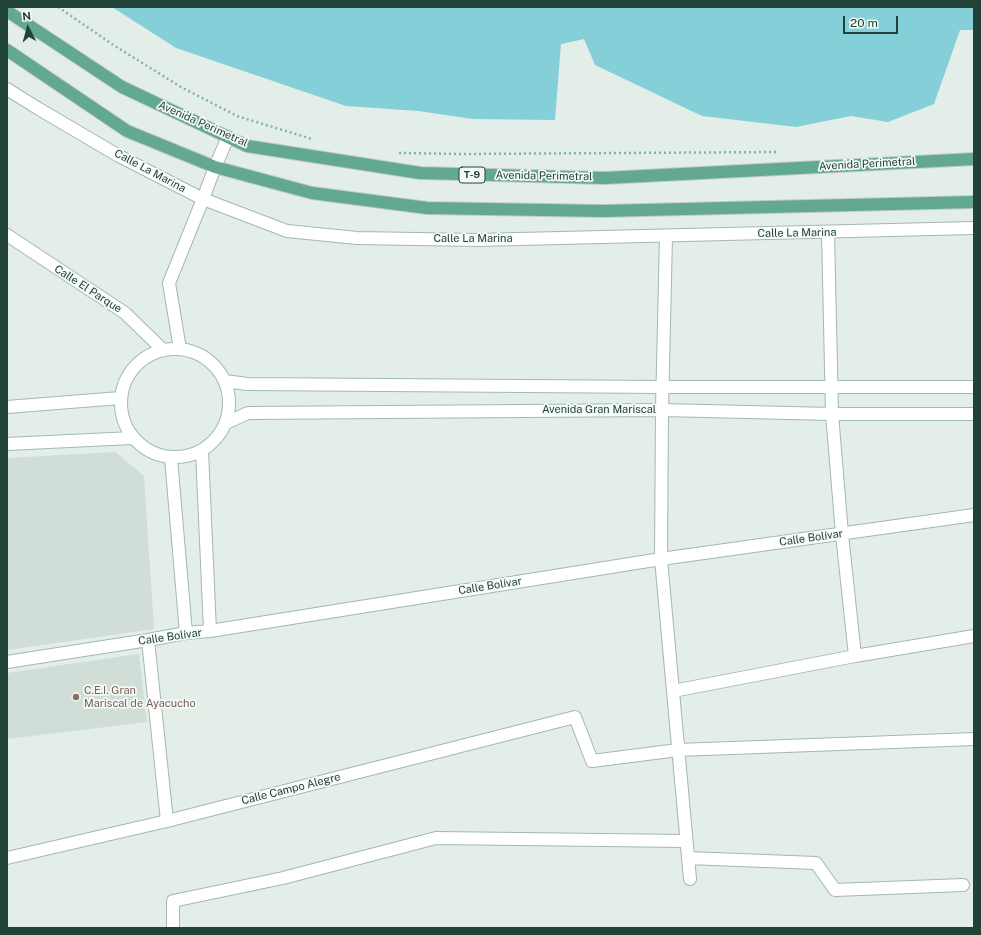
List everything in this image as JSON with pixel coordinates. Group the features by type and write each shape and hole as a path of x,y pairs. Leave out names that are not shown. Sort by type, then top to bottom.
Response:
{"main road":[{"name":"Avenida Perimetral","path":"7,11 122,88 247,146 420,173 605,178 974,159"},
{"path":"7,50 127,130 215,167 312,193 427,208 603,211 974,202"}],"street":[{"name":"Calle La Marina","path":"7,89 119,156 204,199 286,231 357,238 478,240 974,228"},
{"path":"180,349 169,283 228,137"},
{"path":"828,232 832,414 842,534 855,656"},
{"name":"Calle El Parque","path":"7,235 125,313 163,350"},
{"path":"666,236 662,388 661,559 690,879"},
{"path":"180,349 194,352 207,359 218,369 225,381 229,395 230,409 226,423 216,439 202,451 187,456 171,458 150,452 132,438 122,419 120,398 127,376 142,359 163,350 180,349"},
{"name":"Avenida Gran Mariscal","path":"225,381 247,384 662,388 974,387"},
{"path":"7,407 120,398"},
{"name":"Avenida Gran Mariscal","path":"226,423 248,413 662,410 832,414 974,414"},
{"path":"7,444 132,438"},
{"path":"202,451 210,631"},
{"path":"171,458 186,633"},
{"name":"Calle Bolívar","path":"7,662 661,559 974,515"},
{"path":"673,690 855,656 974,636"},
{"path":"148,640 167,821"},
{"name":"Calle Campo Alegre","path":"7,858 167,821 574,717 592,761 678,750"},
{"path":"678,750 974,739"},
{"path":"173,928 173,901 283,878 436,838 686,841"},
{"path":"688,858 816,863 835,890 963,885"}],"path":[{"path":"58,7 181,87 237,116 307,138 315,139"},
{"path":"396,153 779,152"}],"shaded area":[{"path":"115,452 144,476 154,629 7,650 7,458"},
{"name":"C.E.I. Gran Mariscal de Ayacucho","path":"139,654 147,722 7,739 7,673"}],"water":[{"path":"112,7 974,7 974,30 960,30 934,104 888,122 851,116 796,127 702,116 595,65 584,39 561,44 555,120 473,119 418,111 346,106 176,48"}],"place":[{"name":"C.E.I. Gran Mariscal de Ayacucho","path":"76,697"}]}
